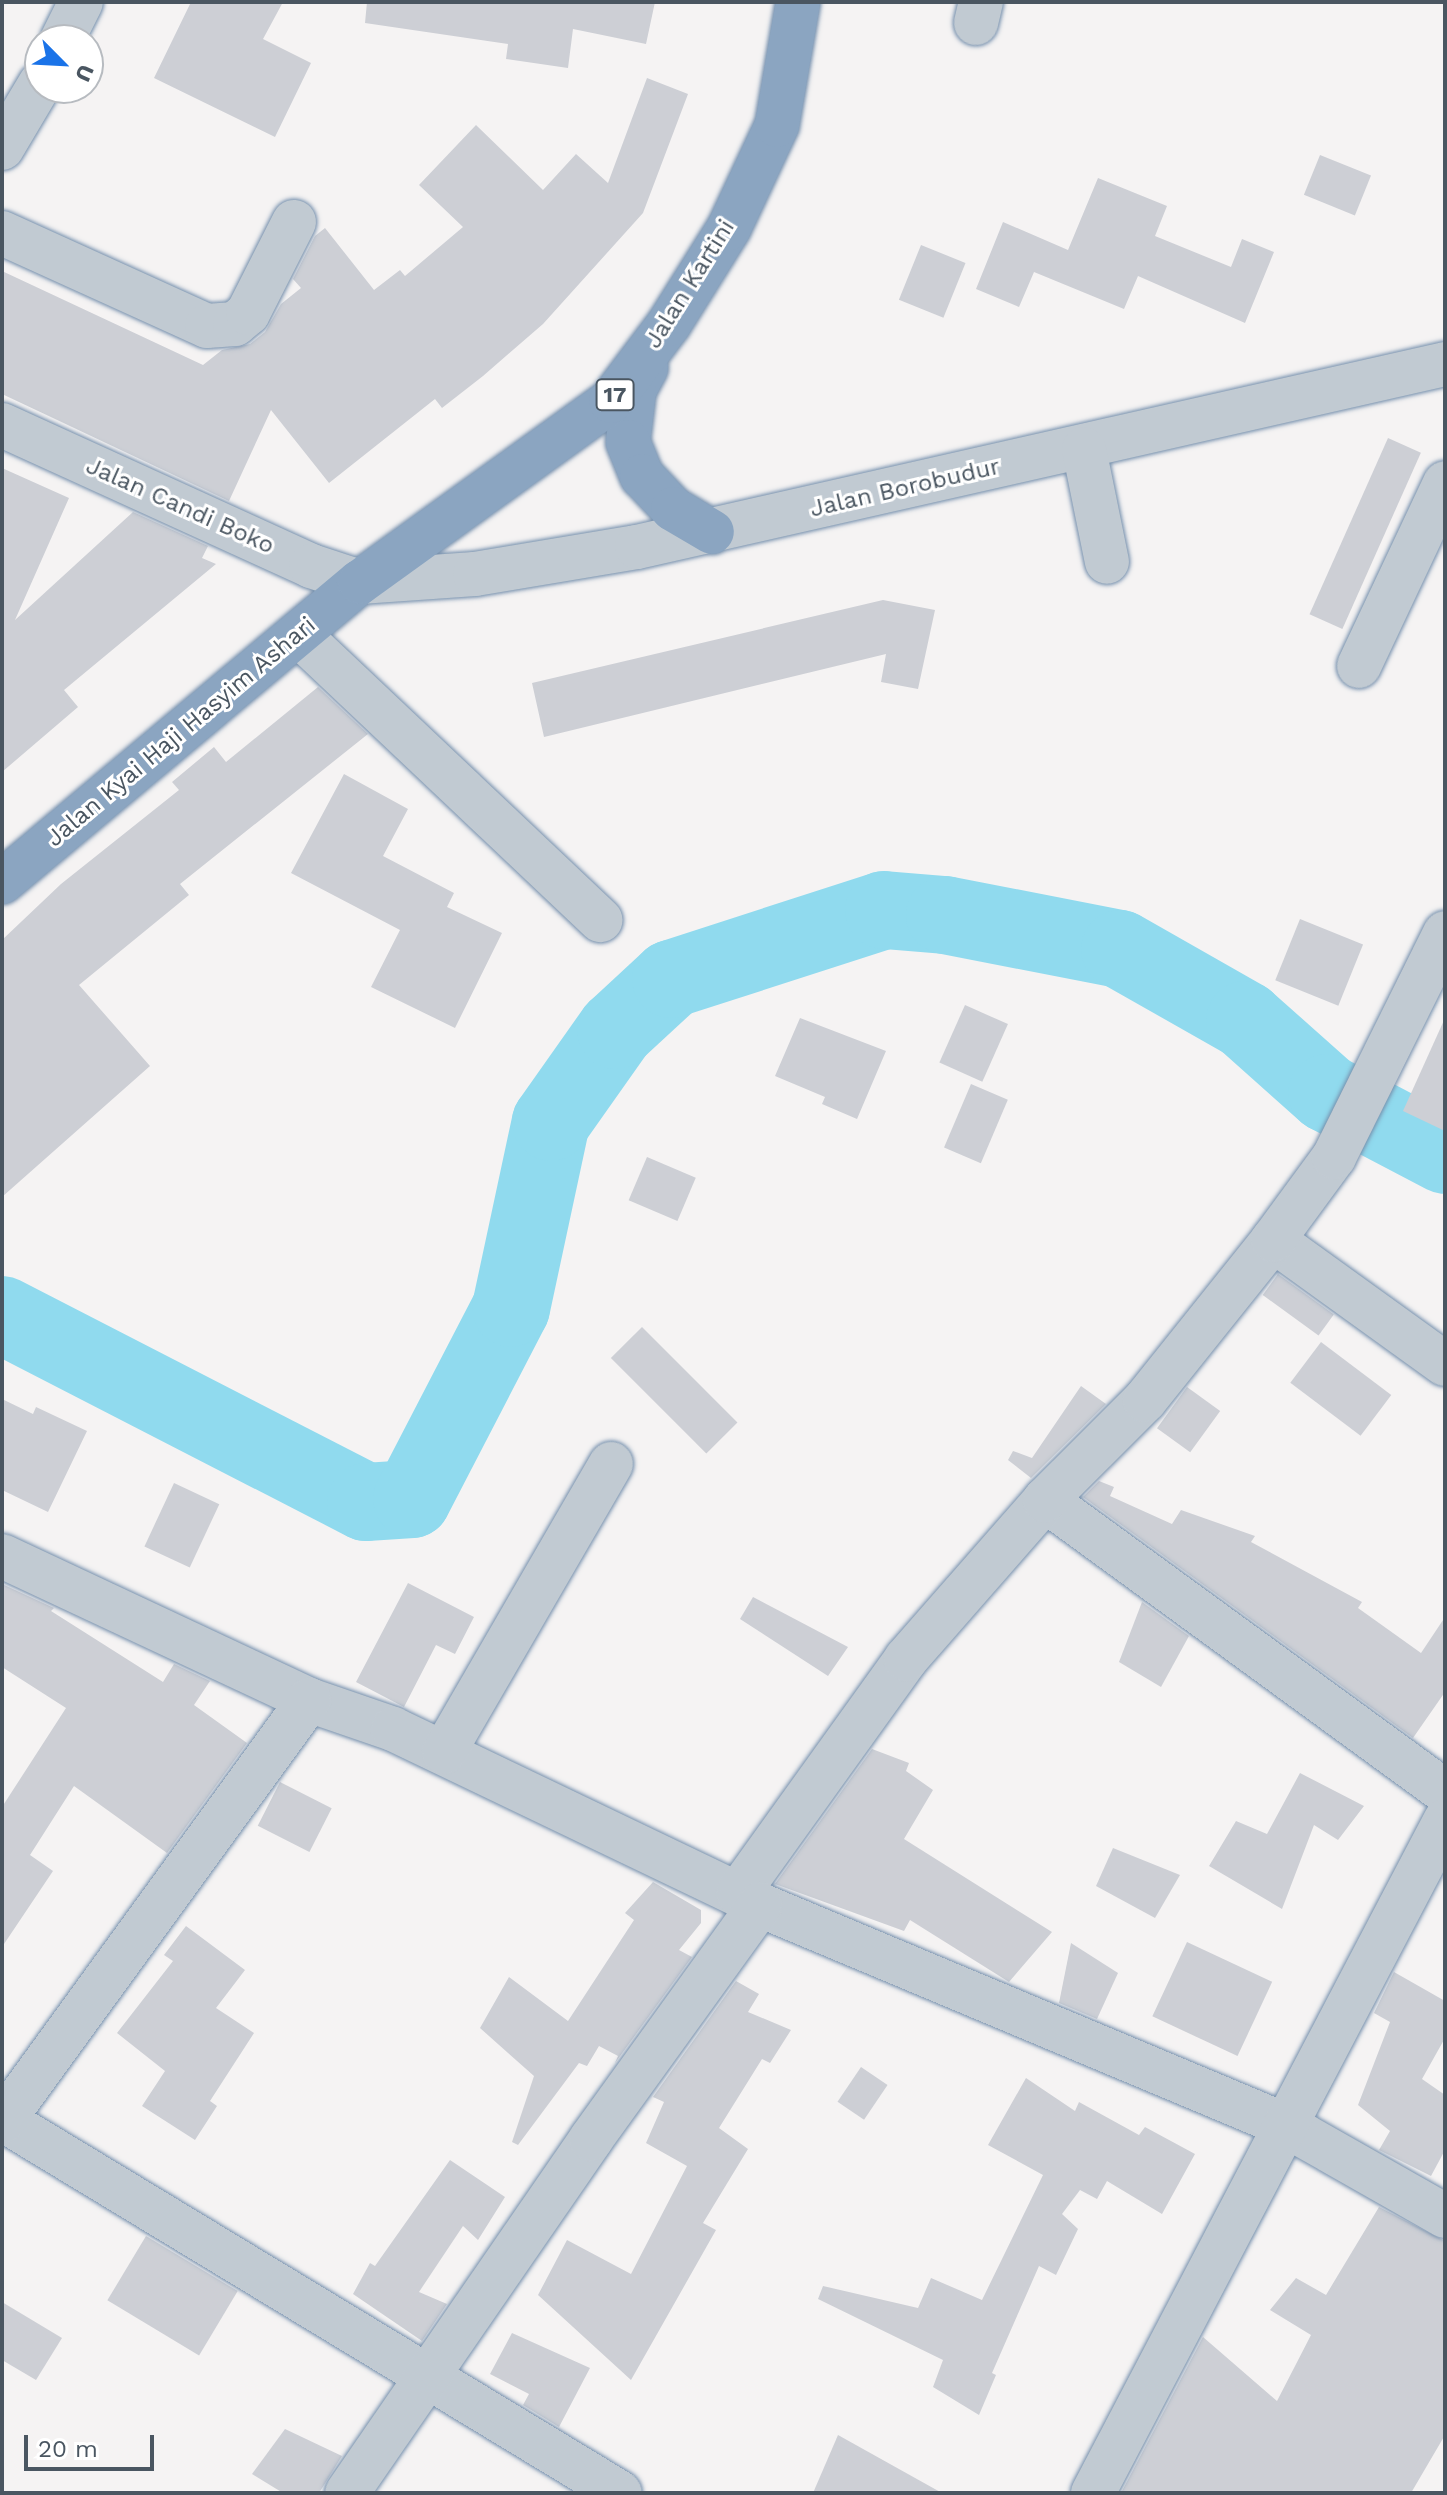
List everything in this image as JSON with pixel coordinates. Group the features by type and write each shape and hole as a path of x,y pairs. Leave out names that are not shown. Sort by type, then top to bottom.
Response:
{"highway":[{"name":"Jalan Kartini","path":"360,582 611,401 669,324 729,228 777,125 791,61 798,2"},
{"path":"669,324 634,391 628,442 642,476 673,509 712,532"},
{"name":"Jalan Kyai Haji Hasyim Ashari","path":"2,882 360,582"}],"street":[{"path":"2,148 28,104"},
{"path":"2,233 207,326 235,324 248,313 294,222"},
{"name":"Jalan Borobudur","path":"360,582 475,574 712,532 1445,364"},
{"name":"Jalan Candi Boko","path":"2,425 311,566 360,582"},
{"path":"1084,449 1107,562"},
{"path":"1359,666 1445,483"},
{"path":"299,635 600,920"},
{"path":"347,2493 749,1899 875,1698 1045,1500 1145,1400 1273,1240 1334,1157 1445,933"},
{"path":"1273,1240 1445,1364"},
{"path":"444,1752 611,1464"},
{"path":"1045,1500 1445,1792"},
{"path":"2,1556 309,1700 444,1752 749,1899 1285,2125 1445,2216"},
{"path":"309,1700 2,2120 426,2379 620,2493"},
{"path":"1093,2493 1445,1821"}],"building":[{"path":"191,2 283,2 263,39 311,63 275,137 154,78"},
{"path":"367,2 655,2 646,44 573,29 568,68 506,59 508,44 365,23"},
{"path":"647,78 688,94 643,213 543,324 483,376 442,408 435,399 329,483 271,410 229,501 2,394 2,271 203,365 222,350 250,344 265,332 281,304 301,288 293,279 315,236 325,228 374,290 400,270 405,276 463,227 419,185 476,125 543,190 576,154 608,183"},
{"path":"1320,155 1371,176 1355,215 1304,195"},
{"path":"1098,178 1167,206 1155,236 1231,267 1242,239 1274,252 1245,323 1138,276 1124,309 1034,272 1019,307 976,289 1003,222 1068,250"},
{"path":"921,245 966,263 943,318 899,300"},
{"path":"1388,438 1421,453 1342,629 1309,614"},
{"path":"2,468 69,498 15,620 133,512 208,546 202,558 216,564 64,690 78,707 2,772"},
{"path":"883,600 935,610 918,689 881,682 886,654 544,737 532,683"},
{"path":"318,687 368,734 180,884 189,895 79,985 150,1066 2,1197 2,940 61,884 179,790 172,782 214,747 226,762"},
{"path":"344,774 408,809 383,856 454,893 447,907 502,933 455,1028 371,987 400,930 291,873"},
{"path":"1300,919 1363,944 1338,1006 1275,980"},
{"path":"965,1005 1008,1024 982,1082 939,1063"},
{"path":"800,1018 886,1051 857,1119 822,1104 825,1097 775,1076"},
{"path":"1445,1018 1445,1131 1403,1111"},
{"path":"971,1084 1008,1100 981,1163 944,1148"},
{"path":"647,1157 696,1178 677,1221 629,1200"},
{"path":"1278,1274 1334,1315 1319,1336 1263,1295"},
{"path":"642,1327 737,1422 706,1454 611,1358"},
{"path":"1321,1342 1391,1395 1361,1436 1290,1383"},
{"path":"1081,1386 1106,1404 1031,1478 1008,1460 1013,1451 1032,1458"},
{"path":"1187,1387 1220,1411 1190,1452 1157,1428"},
{"path":"2,1399 33,1414 36,1407 87,1431 48,1512 2,1490"},
{"path":"1099,1481 1114,1487 1110,1496 1172,1524 1181,1510 1255,1536 1251,1542 1362,1602 1358,1608 1421,1653 1445,1617 1445,1692 1413,1738 1083,1497"},
{"path":"174,1483 219,1504 190,1568 144,1546"},
{"path":"408,1583 474,1617 455,1654 436,1645 404,1707 356,1682"},
{"path":"2,1584 54,1608 51,1611 163,1682 174,1664 210,1681 194,1705 247,1743 167,1853 74,1786 30,1855 53,1871 2,1947 2,1807 66,1708 2,1667"},
{"path":"753,1597 848,1647 828,1676 740,1619"},
{"path":"1142,1602 1189,1636 1161,1687 1119,1662"},
{"path":"872,1749 909,1763 906,1771 933,1790 904,1839 1052,1932 1009,1982 910,1920 904,1931 775,1884"},
{"path":"1300,1773 1364,1806 1338,1840 1314,1825 1282,1909 1209,1866 1236,1821 1267,1834"},
{"path":"280,1782 332,1808 309,1852 258,1826"},
{"path":"1113,1848 1180,1875 1155,1918 1096,1886"},
{"path":"653,1882 701,1910 701,1923 679,1950 692,1957 615,2063 618,2056 599,2046 587,2066 579,2063 518,2145 512,2142 534,2076 480,2028 509,1977 568,2021 634,1920 625,1913"},
{"path":"186,1926 245,1970 216,2008 254,2033 210,2101 217,2106 195,2140 142,2106 165,2071 117,2033 173,1961 164,1955"},
{"path":"1187,1942 1272,1982 1238,2056 1152,2016"},
{"path":"1071,1943 1118,1973 1097,2019 1059,2003"},
{"path":"1394,1972 1445,2001 1445,2038 1422,2079 1445,2095 1445,2150 1431,2176 1379,2150 1390,2131 1358,2105 1390,2022 1374,2013"},
{"path":"736,1981 759,1994 748,2012 791,2030 770,2063 762,2059 719,2128 748,2149 703,2223 716,2230 631,2380 538,2295 567,2240 631,2274 687,2166 646,2143 664,2102 653,2097"},
{"path":"861,2067 888,2085 864,2120 838,2102"},
{"path":"1026,2078 1075,2111 1079,2102 1139,2135 1145,2127 1195,2154 1162,2214 1107,2181 1097,2199 1080,2190 1062,2214 1078,2229 1056,2275 1039,2266 992,2373 996,2375 979,2415 933,2387 943,2360 818,2299 823,2286 918,2308 931,2278 982,2300 1043,2175 988,2145"},
{"path":"450,2160 505,2197 478,2240 463,2226 419,2292 447,2304 422,2341 353,2294 370,2263 375,2266"},
{"path":"1379,2207 1445,2241 1445,2435 1411,2493 1121,2493 1203,2337 1277,2401 1311,2335 1270,2310 1296,2278 1326,2295"},
{"path":"146,2236 238,2291 199,2355 107,2300"},
{"path":"2,2302 62,2338 36,2380 2,2360"},
{"path":"512,2333 590,2368 559,2427 523,2405 529,2394 490,2374"},
{"path":"285,2429 342,2456 319,2493 283,2493 252,2474"},
{"path":"838,2435 942,2493 813,2493"}],"waterway":[{"path":"2,1315 366,1502 412,1499 511,1308 551,1122 616,1030 671,979 884,910 945,915 1120,949 1245,1020 1327,1093 1445,1155"}]}
